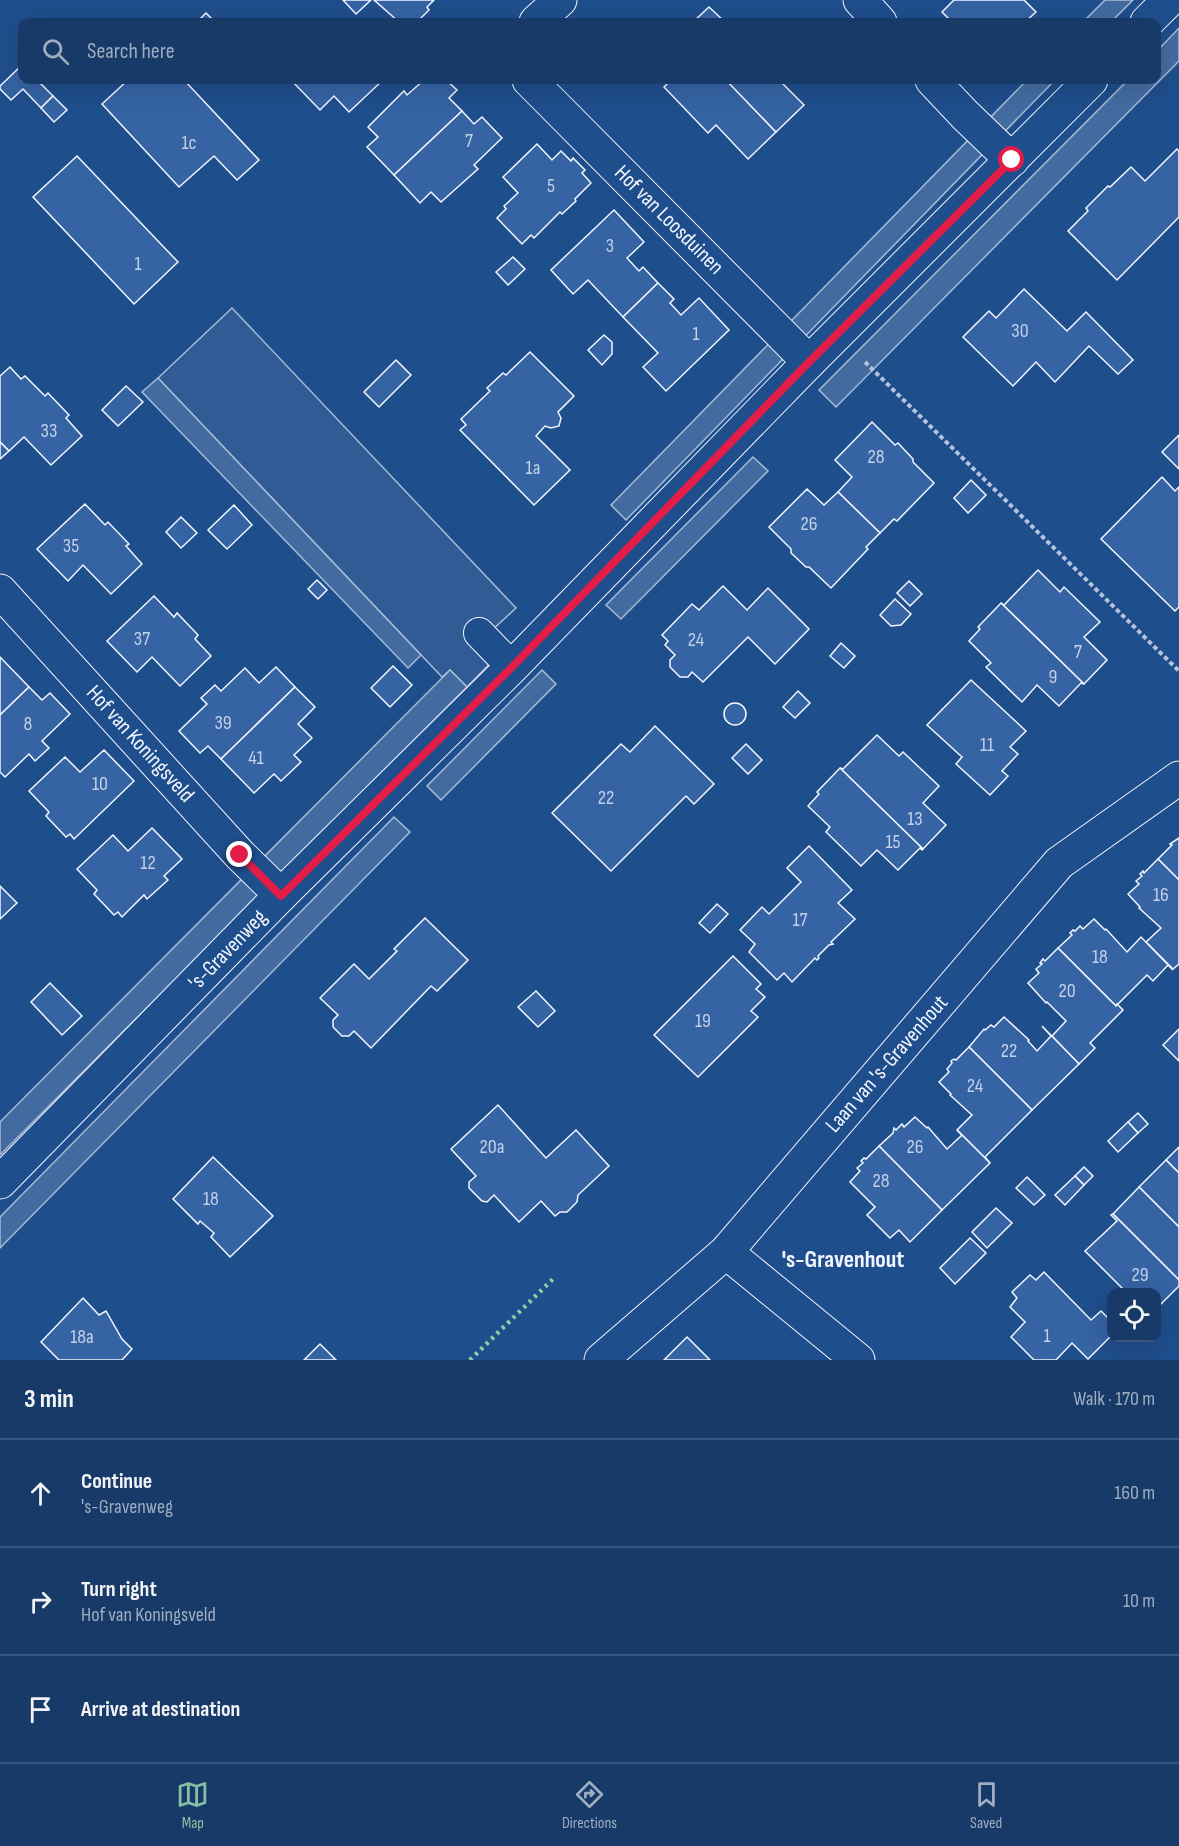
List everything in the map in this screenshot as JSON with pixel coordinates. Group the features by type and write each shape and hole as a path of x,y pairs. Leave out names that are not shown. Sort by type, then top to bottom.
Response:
{"street":[{"path":"540,18 560,0"},
{"path":"860,0 876,18"},
{"path":"1151,18 1169,0"},
{"name":"Hof van Loosduinen","path":"533,84 805,357"},
{"path":"936,84 1006,155"},
{"name":"'s-Gravenweg","path":"0,1182 278,892 512,667 805,357 1006,155 1086,84"},
{"name":"Hof van Koningsveld","path":"0,591 240,855 278,892"},
{"path":"479,633 512,667"},
{"name":"Laan van 's-Gravenhout","path":"601,1360 726,1252 1059,863 1179,778"},
{"path":"726,1252 858,1360"}],"path":[{"path":"880,377 1179,671"}],"shaded area":[{"path":"1105,0 1133,0 1115,18 1087,18"},
{"path":"1179,28 1179,61 1161,79 1161,47"},
{"path":"1023,84 1051,84 626,520 611,505"},
{"path":"1124,84 1156,84 836,407 819,390"},
{"path":"232,308 516,608 488,634 503,650 467,687 450,670 442,677 158,378"},
{"path":"158,378 421,655 408,668 142,392"},
{"path":"753,457 768,471 621,619 606,605"},
{"path":"450,670 467,687 0,1155 0,1122"},
{"path":"542,670 556,684 441,800 427,786"},
{"path":"394,817 410,832 0,1248 0,1217"}],"building":[{"path":"343,0 371,0 356,14"},
{"path":"374,0 434,0 427,7 429,10 421,18 394,18"},
{"path":"954,0 1024,0 1036,12 1029,18 948,18 942,12"},
{"path":"709,7 721,18 697,18"},
{"path":"206,13 211,18 201,18"},
{"path":"18,69 18,84 41,84 53,96 41,108 23,89 11,100 0,89 0,86"},
{"path":"124,84 188,84 259,160 237,180 214,156 179,187 102,104"},
{"path":"295,84 379,84 349,112 334,96 320,110"},
{"path":"419,84 450,84 457,90 449,98 462,111 394,175 367,147 378,137 368,127 404,91 407,95"},
{"path":"667,84 730,84 776,132 748,159 716,125 708,133 664,87"},
{"path":"730,84 783,84 804,105 776,132"},
{"path":"53,96 67,110 54,122 41,108"},
{"path":"462,111 474,124 482,117 502,138 474,165 478,169 441,202 431,192 420,203 394,175"},
{"path":"537,144 552,160 561,151 571,161 573,158 585,170 582,173 591,183 562,214 560,212 534,238 531,235 522,244 497,218 506,209 504,206 518,193 503,177"},
{"path":"1177,149 1179,151 1179,217 1117,280 1068,231 1088,211 1086,208 1131,167 1145,181"},
{"path":"77,156 178,262 134,304 33,197"},
{"path":"614,210 644,242 627,258 639,271 643,267 658,283 623,317 588,280 573,294 551,270"},
{"path":"513,257 525,269 508,285 496,272"},
{"path":"658,283 674,299 670,303 681,315 699,298 729,330 666,391 643,367 658,353 623,317"},
{"path":"1024,289 1067,331 1086,312 1133,360 1118,374 1089,346 1055,382 1036,362 1013,386 963,337 989,311 996,318"},
{"path":"604,335 612,342 612,354 602,365 588,350"},
{"path":"530,352 574,396 558,412 561,418 559,426 551,428 545,426 536,436 570,470 534,505 460,430 466,425 461,419 490,391 487,388 503,373 506,375"},
{"path":"396,360 411,375 379,407 364,392"},
{"path":"10,367 21,379 25,376 45,396 48,393 69,415 66,418 82,436 51,465 24,437 9,451 0,442 0,376"},
{"path":"126,386 143,402 118,426 102,410"},
{"path":"872,422 895,445 898,443 934,483 897,521 894,519 880,533 838,492 852,477 835,460"},
{"path":"1179,435 1179,469 1162,452"},
{"path":"0,442 9,451 0,459"},
{"path":"1162,477 1175,491 1179,487 1179,607 1175,611 1101,539"},
{"path":"971,480 986,495 968,513 954,498"},
{"path":"807,489 824,505 838,492 880,533 831,588 791,553 791,549 769,527"},
{"path":"85,504 105,525 108,522 129,544 126,546 142,564 111,594 83,565 68,581 37,549"},
{"path":"234,505 252,525 227,549 208,530"},
{"path":"181,517 197,533 181,548 166,532"},
{"path":"1038,570 1060,592 1064,587 1100,622 1084,637 1107,660 1084,684 1001,603 1004,605"},
{"path":"317,580 327,590 318,599 308,589"},
{"path":"909,581 922,594 910,606 897,593"},
{"path":"723,586 747,610 768,588 809,629 775,664 748,637 703,682 692,672 688,677 680,677 670,667 670,660 675,655 665,645 668,641 662,635 692,604 699,610"},
{"path":"154,596 174,617 177,613 198,635 195,639 211,656 180,686 152,657 137,672 107,641"},
{"path":"895,599 911,614 901,625 891,626 880,615"},
{"path":"1001,603 1084,684 1081,683 1059,706 1037,685 1022,702 986,667 991,663 969,641 980,629 978,627"},
{"path":"841,643 855,656 844,668 830,656"},
{"path":"0,657 29,687 0,715"},
{"path":"393,666 412,685 390,707 371,688"},
{"path":"276,667 295,687 221,759 208,746 200,753 179,731 207,704 201,698 215,685 221,691 245,668 259,683"},
{"path":"971,680 1026,731 1010,747 1018,754 1002,771 1008,776 990,795 956,764 962,757 927,725"},
{"path":"29,687 42,700 50,693 70,714 42,741 49,748 35,761 29,754 5,777 0,772 0,715"},
{"path":"295,687 315,707 298,724 312,738 294,755 301,762 281,781 274,774 254,793 221,759"},
{"path":"798,691 810,703 795,718 783,707"},
{"path":"735,703 743,706 746,714 743,722 735,725 727,722 724,714 727,706"},
{"path":"655,726 714,784 694,804 686,796 611,871 552,813 621,744 630,752"},
{"path":"877,735 899,756 903,752 939,786 923,803 946,825 923,849 840,768 843,769"},
{"path":"746,744 762,760 748,774 732,758"},
{"path":"104,750 134,781 74,839 70,834 66,837 46,816 49,812 29,791 65,757 80,772"},
{"path":"840,768 923,849 920,848 898,870 877,850 861,866 826,832 830,827 808,806 819,794 817,792"},
{"path":"152,828 182,859 164,876 168,880 147,899 144,895 122,917 118,912 114,915 94,894 97,890 77,869 113,835 128,851"},
{"path":"1179,838 1179,880 1158,859 1172,845 1170,844"},
{"path":"809,846 852,890 838,903 855,919 831,942 833,944 818,956 817,960 815,958 792,982 784,973 777,980 749,952 755,944 740,930 762,907 769,914 801,882 787,868"},
{"path":"1158,859 1179,880 1179,964 1173,969 1146,942 1161,928 1139,908 1128,894 1139,884 1136,881 1142,876 1140,874"},
{"path":"0,886 17,903 0,919"},
{"path":"717,904 728,914 710,933 699,923"},
{"path":"425,918 468,960 437,991 431,986 371,1048 354,1031 349,1036 342,1036 333,1027 333,1020 338,1015 320,998 354,964 369,979 397,951 394,949"},
{"path":"1094,919 1127,952 1141,937 1173,970 1168,965 1153,981 1147,975 1116,1006 1058,948 1072,935 1070,933 1073,930 1075,931 1080,926 1083,929"},
{"path":"1058,948 1116,1006 1117,1004 1123,1010 1090,1043 1095,1048 1079,1064 1052,1036 1066,1021 1028,983 1039,973 1036,969 1042,964 1040,963 1043,959 1045,961"},
{"path":"733,956 761,984 756,989 765,997 751,1011 758,1017 698,1077 654,1035"},
{"path":"50,983 82,1016 62,1035 31,1002"},
{"path":"536,991 555,1011 538,1027 518,1007"},
{"path":"1004,1017 1029,1040 1037,1051 1051,1036 1042,1026 1079,1064 1032,1110 969,1047 984,1029 991,1025 994,1027"},
{"path":"1179,1029 1179,1061 1163,1045"},
{"path":"969,1047 1032,1110 985,1157 990,1163 957,1130 972,1115 939,1082 949,1072 947,1069 951,1061 956,1060"},
{"path":"498,1105 546,1158 576,1130 609,1166 578,1195 577,1202 567,1212 560,1212 555,1216 541,1201 519,1222 494,1195 487,1202 482,1201 469,1188 469,1182 476,1176 451,1149"},
{"path":"1138,1113 1148,1124 1138,1133 1128,1122"},
{"path":"915,1117 928,1127 947,1149 962,1135 990,1163 942,1210 879,1146 893,1133 894,1128 896,1130 902,1124 904,1127"},
{"path":"1128,1122 1138,1133 1118,1152 1108,1141"},
{"path":"879,1146 942,1210 910,1242 899,1230 890,1238 867,1215 875,1207 850,1182 860,1171 857,1168 863,1163 861,1161"},
{"path":"1179,1147 1179,1173 1166,1160"},
{"path":"213,1157 273,1216 230,1257 211,1237 214,1233 200,1221 198,1224 173,1199"},
{"path":"1166,1160 1179,1173 1179,1227 1139,1187"},
{"path":"1084,1167 1093,1176 1084,1185 1075,1176"},
{"path":"1075,1176 1084,1185 1065,1205 1055,1195"},
{"path":"1027,1177 1045,1195 1034,1205 1016,1188"},
{"path":"1139,1187 1179,1227 1179,1280 1113,1214"},
{"path":"996,1208 1012,1223 987,1248 972,1232"},
{"path":"1113,1214 1179,1280 1179,1286 1161,1304 1161,1288 1122,1288 1085,1251 1117,1221 1111,1215"},
{"path":"970,1238 986,1253 955,1284 940,1268"},
{"path":"1044,1272 1091,1320 1101,1311 1107,1317 1107,1340 1088,1359 1072,1343 1056,1360 1034,1360 1011,1337 1025,1322 1010,1307 1017,1298 1012,1292 1030,1275 1036,1280"},
{"path":"83,1298 99,1315 106,1311 122,1339 132,1349 122,1360 59,1360 41,1342"},
{"path":"687,1337 710,1360 664,1360"},
{"path":"320,1344 336,1360 304,1360"}],"hedge":[{"path":"470,1360 554,1278"}],"district":[{"name":"'s-Gravenhout","path":"843,1259"}],"route":[{"path":"240,855 281,896 512,667 809,362 1012,160"}]}
